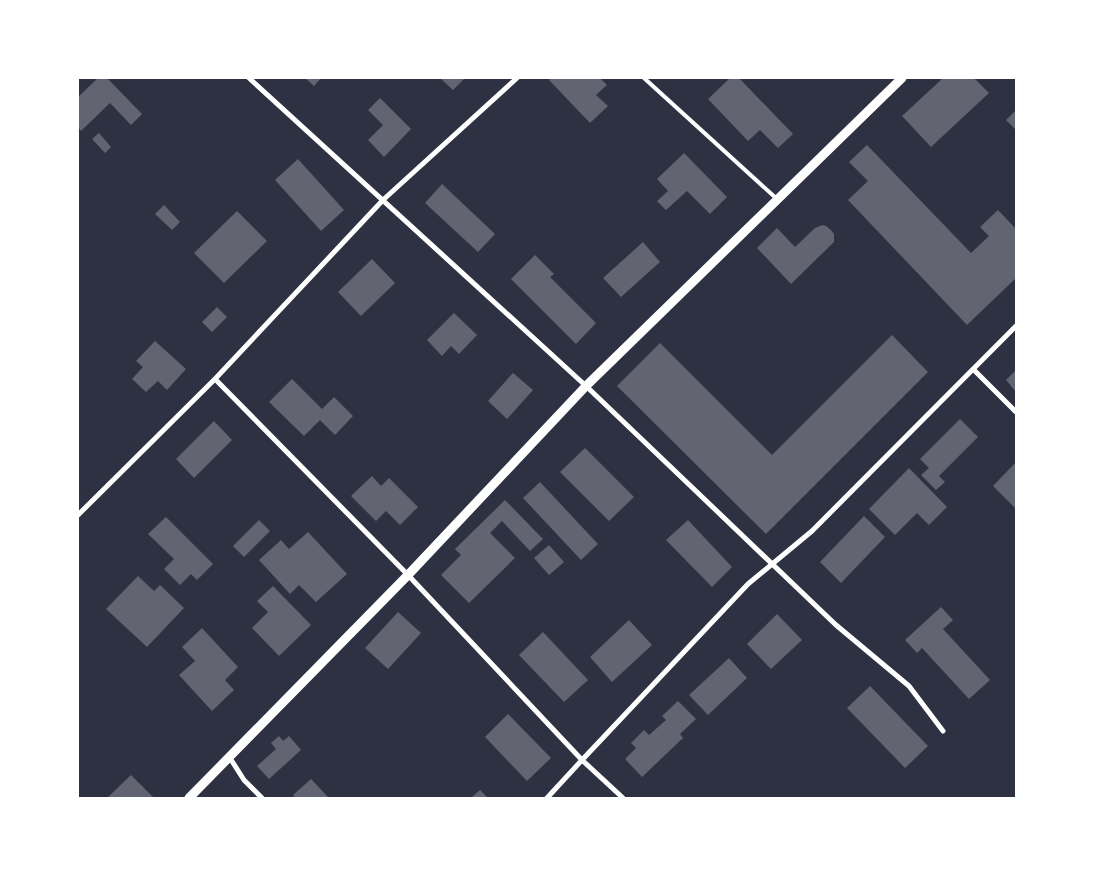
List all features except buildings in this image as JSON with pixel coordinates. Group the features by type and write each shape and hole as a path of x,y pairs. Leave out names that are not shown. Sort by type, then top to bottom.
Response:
{"street":[{"path":"249,78 586,386 836,625 909,686 943,731"},
{"path":"78,515 215,379 383,200 517,78"},
{"path":"189,798 408,575 586,386 902,78"},
{"path":"547,798 748,584 812,531 1016,326"},
{"path":"973,368 1016,412"},
{"path":"215,379 408,575 582,760 623,798"},
{"path":"230,758 244,780 262,798"}],"lane":[{"path":"644,78 778,199"}]}
